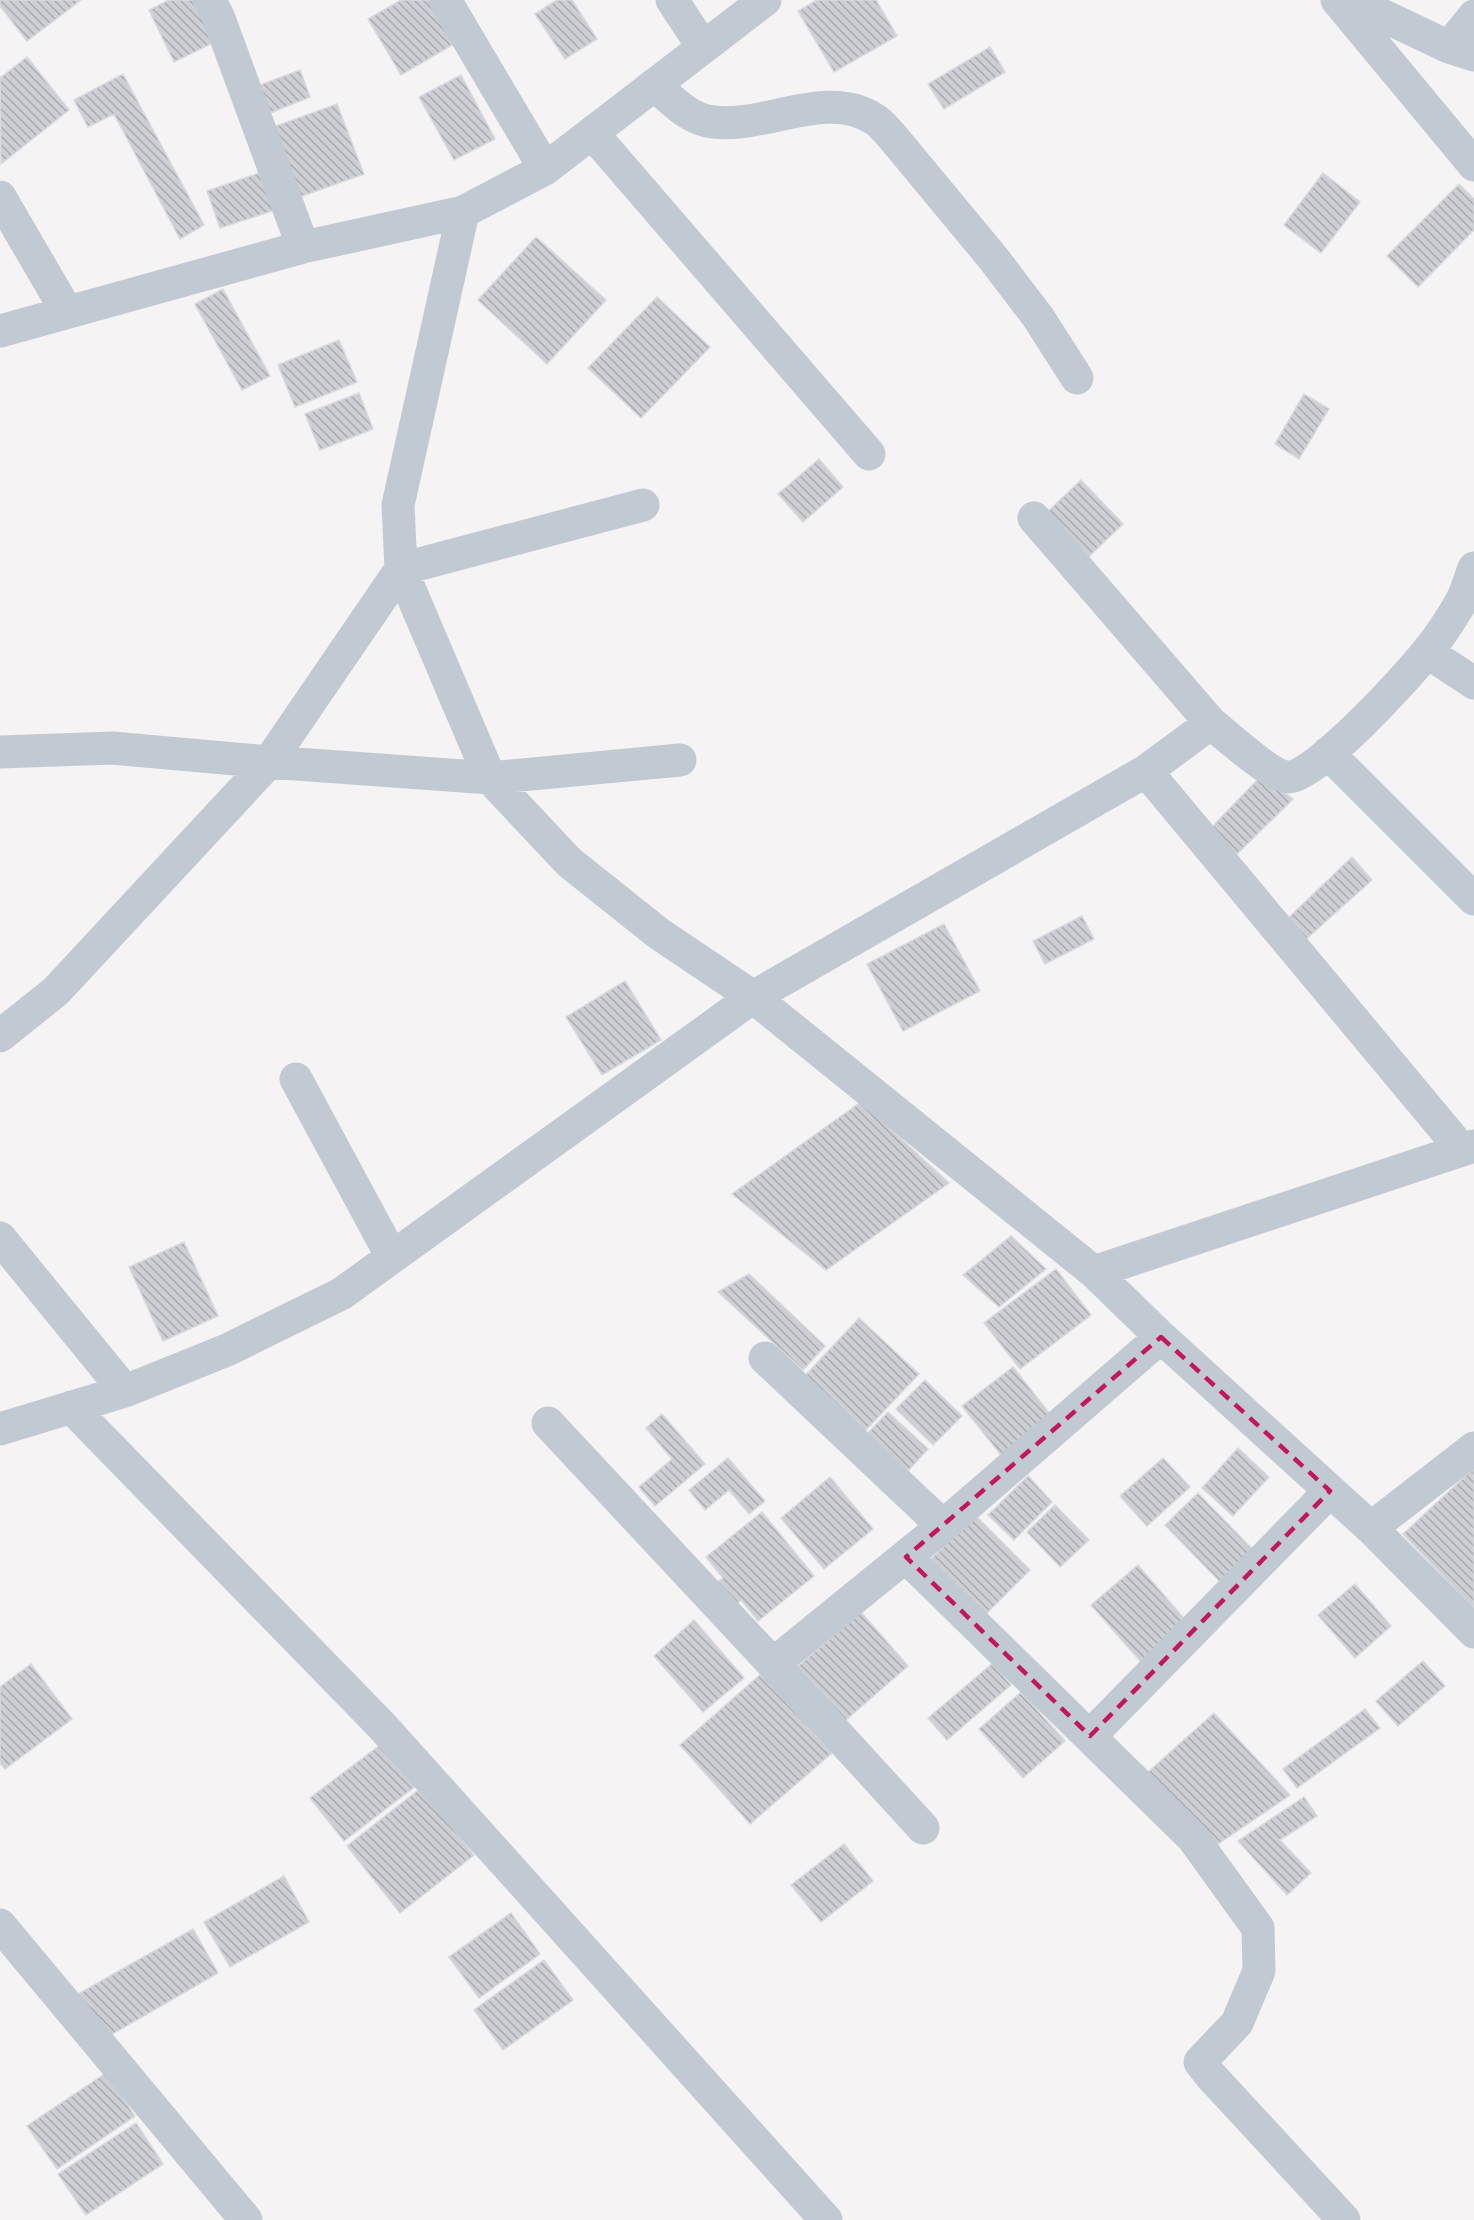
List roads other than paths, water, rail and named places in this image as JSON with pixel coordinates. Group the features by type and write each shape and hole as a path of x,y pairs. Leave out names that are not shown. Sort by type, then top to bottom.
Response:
{"street":[{"path":"209,0 218,16 303,247"},
{"path":"445,0 545,169"},
{"path":"672,0 703,47"},
{"path":"0,331 303,247 463,212 545,169 765,0"},
{"path":"1337,0 1474,165"},
{"path":"1350,0 1462,51 1474,16"},
{"path":"654,85 684,110 705,121 728,123 826,107 851,110 874,119 891,135 993,258 1038,317 1077,378"},
{"path":"593,134 869,454"},
{"path":"0,197 67,312"},
{"path":"463,212 398,505 401,569 490,778 569,862 657,933 753,997 1094,1272 1161,1337 1371,1528 1474,1632"},
{"path":"0,1036 56,991 269,762 401,569 643,505"},
{"path":"1034,518 1211,723 1275,774 1289,777 1302,773 1328,753 1364,720 1428,652 1460,604 1474,568"},
{"path":"1428,652 1474,683"},
{"path":"0,1429 125,1391 227,1350 341,1294 753,997 1146,771 1211,723"},
{"path":"0,752 112,748 490,778 680,760"},
{"path":"1328,753 1474,899"},
{"path":"1094,1272 1468,1148 1146,771"},
{"path":"296,1079 392,1257"},
{"path":"0,1238 125,1391"},
{"path":"773,1664 943,1526 1161,1337"},
{"path":"765,1358 943,1526"},
{"path":"71,1407 382,1726 826,2220"},
{"path":"548,1423 923,1828"},
{"path":"1371,1528 1474,1448"},
{"path":"1090,1736 1330,1491"},
{"path":"906,1557 1193,1838 1258,1928 1259,1971 1238,2023 1200,2062 1344,2220"},
{"path":"0,1925 246,2220"}]}
